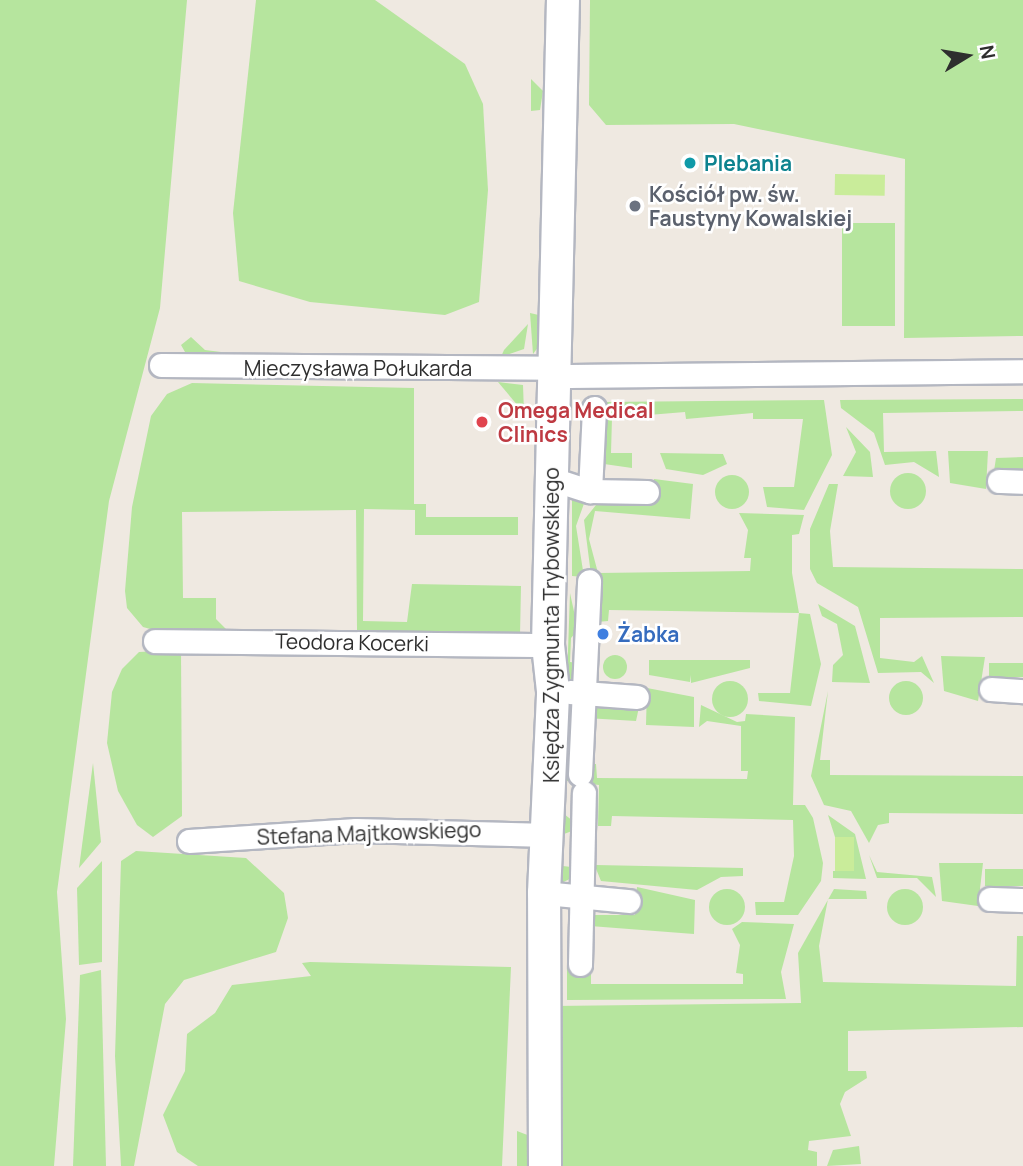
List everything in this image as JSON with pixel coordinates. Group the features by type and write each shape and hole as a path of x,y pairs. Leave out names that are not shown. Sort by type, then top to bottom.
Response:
{"street":[{"name":"Księdza Zygmunta Trybowskiego","path":"545,1166 544,893 548,835 568,694 548,645 552,479 562,372 563,0"},
{"name":"Mieczysława Połukarda","path":"161,365 562,372 1023,371"},
{"path":"590,491 594,408"},
{"path":"552,479 590,491 647,492"},
{"path":"999,481 1023,482"},
{"path":"580,964 582,783 568,694 589,581"},
{"name":"Teodora Kocerki","path":"155,641 548,645"},
{"path":"991,689 1023,691"},
{"path":"568,694 637,697"},
{"name":"Stefana Majtkowskiego","path":"190,841 356,830 548,835"},
{"path":"544,893 581,900 629,901"},
{"path":"990,899 1023,900"}],"green space":[{"path":"0,0 187,0 160,308 109,501 57,892 66,1019 54,1166 0,1166"},
{"path":"256,0 375,0 465,64 483,104 488,190 479,302 445,315 310,302 239,281 233,213"},
{"path":"590,0 1023,0 1023,336 904,338 905,159 734,124 606,125 589,105"},
{"path":"531,79 543,91 540,110 531,111"},
{"path":"835,174 885,175 885,196 835,195"},
{"path":"842,223 895,223 895,326 842,326"},
{"path":"530,313 543,316 542,342 533,354"},
{"path":"528,324 524,349 501,357 504,350"},
{"path":"191,337 205,350 229,353 225,360 189,359 181,345"},
{"path":"498,382 523,385 524,413"},
{"path":"192,383 414,388 414,504 426,504 426,517 518,517 518,535 415,535 415,510 364,509 363,621 407,622 412,584 521,586 520,635 357,630 356,510 182,512 183,598 216,598 216,619 228,631 176,636 143,627 127,608 125,591 132,507 151,416 167,394"},
{"path":"1023,399 1023,411 883,413 884,452 936,451 939,477 914,462 885,465 874,433 841,408 840,400"},
{"path":"824,400 832,455 804,510 767,507 763,487 794,487 803,419 753,419 753,413 686,419 685,412 612,418 611,453 632,453 632,468 604,464 602,402"},
{"path":"846,427 870,452 873,477 843,476 856,452"},
{"path":"948,451 988,451 986,489 950,483"},
{"path":"660,453 723,454 727,464 703,475 666,469"},
{"path":"1023,457 1023,471 994,471 996,458"},
{"path":"908,473 920,479 926,491 920,503 908,509 896,503 890,491 896,479"},
{"path":"732,475 744,480 749,492 744,504 732,509 720,504 715,492 720,480"},
{"path":"654,479 693,484 690,519 595,511 589,539 598,573 750,571 751,558 744,558 748,530 739,513 804,515 799,534 792,535 792,573 799,613 609,610 608,621 597,622 584,520 600,500 653,502"},
{"path":"829,484 838,484 830,531 833,567 1023,569 1023,617 880,618 880,658 914,662 922,656 934,683 921,672 878,673 858,607 817,583 810,569 810,529"},
{"path":"572,493 586,498 576,526 584,577 572,576"},
{"path":"570,593 578,630 571,638 570,662 578,663 574,679 567,680"},
{"path":"818,604 855,626 870,683 832,682 833,665 843,655 837,624 822,616"},
{"path":"799,613 810,614 821,664 811,706 759,701 758,693 790,693"},
{"path":"181,650 182,816 153,837 137,825 118,791 107,743 112,692 122,669 139,652"},
{"path":"615,655 624,658 627,667 624,676 615,679 606,676 603,667 606,658"},
{"path":"941,656 985,657 978,701 944,691"},
{"path":"649,660 750,660 750,668 691,683 691,675 690,682 649,675"},
{"path":"989,663 1023,663 1023,677 989,677"},
{"path":"730,681 743,686 748,699 743,712 730,717 717,712 712,699 717,686"},
{"path":"906,681 918,686 923,698 918,710 906,715 894,710 889,698 894,686"},
{"path":"647,688 694,697 694,727 646,725"},
{"path":"828,691 820,760 830,760 830,775 1023,776 1023,814 889,813 889,823 878,825 869,843 851,811 824,805 811,776"},
{"path":"701,705 737,722 745,721 746,714 795,717 793,805 805,805 813,818 823,863 821,881 798,915 756,915 755,902 784,902 794,856 793,820 612,816 611,826 598,826 599,785 590,784 590,764 596,764 597,778 747,779 748,771 741,771 741,726 707,721 699,727"},
{"path":"589,706 639,707 636,721 586,718"},
{"path":"567,709 566,762 577,763 577,781 566,781 564,814 573,821 572,831 564,834 563,866 571,867 572,878 559,884"},
{"path":"93,763 101,842 79,868"},
{"path":"828,815 855,834 866,879 833,878 833,871 852,871 854,838 835,837"},
{"path":"835,837 854,837 854,871 835,871"},
{"path":"136,851 246,858 284,893 288,918 276,952 184,980 165,1004 134,1166 121,1166 115,1056 121,861"},
{"path":"869,855 877,872 932,877 936,897 917,878 877,878"},
{"path":"592,859 596,865 743,868 743,876 721,877 697,890 601,881"},
{"path":"102,861 102,962 79,965 77,888"},
{"path":"939,863 983,863 978,906 942,901"},
{"path":"985,869 1023,869 1023,886 985,886"},
{"path":"637,887 695,900 694,934 590,926 590,915 635,915"},
{"path":"727,889 740,894 745,907 740,920 727,925 714,920 709,907 714,894"},
{"path":"834,889 866,891 867,899 828,899"},
{"path":"905,889 918,894 923,907 918,920 905,925 892,920 887,907 892,894"},
{"path":"828,900 819,946 823,982 1016,986 1017,936 1023,936 1023,1027 848,1031 848,1071 866,1071 867,1078 845,1092 840,1104 851,1136 809,1141 808,1150 817,1152 817,1166 553,1166 554,1006 801,1003 798,953"},
{"path":"742,922 794,924 781,972 786,999 567,1000 567,955 591,973 591,984 743,984 743,974 736,973 740,945 732,929"},
{"path":"302,963 511,967 502,1166 198,1166 177,1152 163,1115 185,1071 187,1034 215,1013 232,985 311,976"},
{"path":"101,970 106,1166 73,1166 80,975"},
{"path":"517,1131 530,1136 528,1166 517,1166"},
{"path":"859,1146 861,1164 827,1166 833,1150"}],"place":[{"name":"Plebania","path":"690,163"},
{"name":"Kościół pw. św. Faustyny Kowalskiej","path":"635,206"},
{"name":"Omega Medical Clinics","path":"482,422"},
{"name":"Żabka","path":"603,634"}]}
